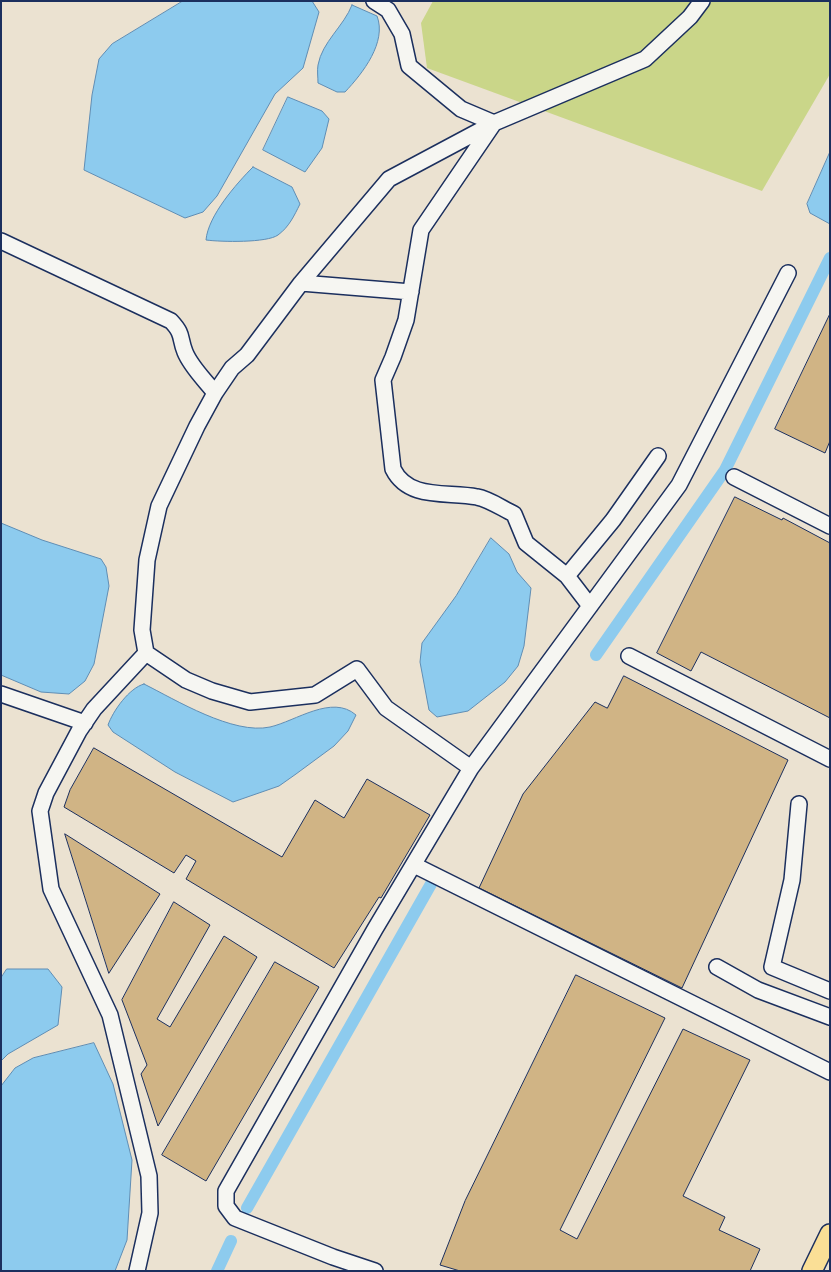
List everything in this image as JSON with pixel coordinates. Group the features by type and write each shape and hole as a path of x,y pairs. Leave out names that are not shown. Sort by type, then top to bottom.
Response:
{"main road":[{"path":"812,1271 830,1234"}],"street":[{"path":"374,1 388,10 402,34 409,66 461,109 494,123"},
{"path":"472,768 386,708 357,670 315,695 250,702 212,692 186,680 146,653 142,630 147,560 159,506 215,392 232,368 247,355 302,283 389,179 494,123 645,59 690,17 702,1"},
{"path":"494,123 421,230 406,320 394,357 383,380 393,469 397,478 420,492 478,497 514,514 526,542 567,576 590,606"},
{"path":"1,241 171,321 180,330 185,352 193,365 215,392"},
{"path":"375,1271 333,1257 235,1218 226,1206 226,1191 414,865 472,768 679,485 788,273"},
{"path":"302,283 411,292"},
{"path":"567,576 613,520 658,456"},
{"path":"734,477 830,526"},
{"path":"137,1271 150,1213 149,1176 110,1015 51,889 40,811 46,793 85,723 94,710 146,653"},
{"path":"629,656 830,759"},
{"path":"1,694 25,701 85,723"},
{"path":"799,804 792,880 772,967 830,991"},
{"path":"414,865 830,1072"},
{"path":"717,967 758,990 830,1017"}],"green space":[{"path":"433,1 830,1 830,74 762,191 427,68 421,23"}],"water":[{"path":"183,1 312,1 319,12 303,68 275,94 217,196 203,212 185,218 84,170 92,95 99,59 112,44"},
{"path":"352,5 377,16 379,36 372,57 359,76 345,92 337,92 318,83 318,65 320,57 328,41 344,20"},
{"path":"288,97 322,111 329,119 322,148 305,172 263,150"},
{"path":"830,152 830,224 810,213 807,204"},
{"path":"253,167 292,187 300,204 291,221 278,235 272,238 254,241 206,240 208,231 217,211 231,191"},
{"path":"1,523 42,540 101,559 106,567 109,586 94,664 85,681 69,694 41,692 1,675"},
{"path":"491,538 509,554 517,572 531,588 524,646 518,666 505,682 468,711 437,717 429,710 420,662 422,643 456,596"},
{"path":"144,684 188,707 222,721 239,726 255,728 270,727 325,708 336,707 346,709 356,715 348,731 334,746 296,774 279,786 233,802 175,772 113,732 108,725 114,713 127,695 138,686"},
{"path":"7,969 48,969 62,987 58,1025 8,1054 1,1061 1,978"},
{"path":"94,1043 113,1084 132,1160 127,1240 115,1271 1,1271 1,1086 15,1068 33,1058"}],"building":[{"path":"830,314 830,441 825,453 775,429"},
{"path":"735,497 782,520 783,518 830,543 830,718 701,652 691,671 657,653"},
{"path":"624,676 788,760 682,988 479,888 523,794 595,702 607,708"},
{"path":"94,748 282,857 315,800 344,818 367,779 430,815 381,898 379,897 334,968 186,879 196,861 186,855 174,873 64,807 70,790"},
{"path":"65,834 160,894 109,973"},
{"path":"174,902 210,925 157,1019 170,1027 224,936 257,957 158,1126 141,1074 147,1065 122,1000"},
{"path":"275,962 319,987 206,1181 162,1155"},
{"path":"576,975 665,1018 560,1230 577,1239 683,1029 750,1060 683,1196 725,1217 719,1230 760,1249 750,1271 460,1271 440,1265 465,1201"}],"waterway":[{"path":"596,655 725,470 830,258"},
{"path":"247,1208 431,884"},
{"path":"217,1271 231,1241"}]}
